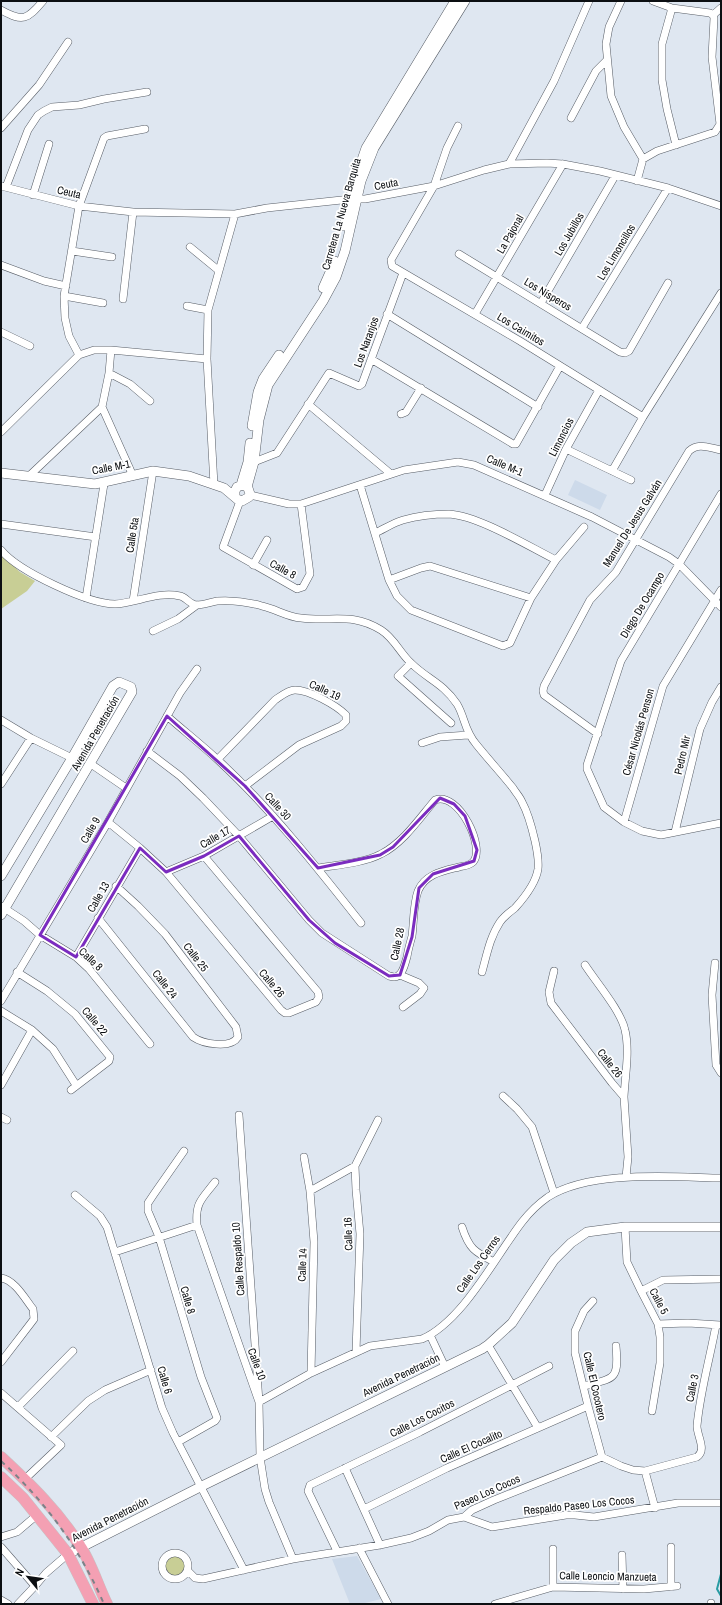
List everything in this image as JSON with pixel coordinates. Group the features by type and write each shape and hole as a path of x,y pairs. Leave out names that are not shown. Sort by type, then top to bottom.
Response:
{"main road":[{"path":"1,1457 25,1479 54,1511 81,1546 107,1604"},
{"path":"1,1477 23,1498 68,1554 93,1604"}],"street":[{"path":"1,10 15,18 25,18 32,14 43,1"},
{"name":"Carretera La Nueva Barquita","path":"244,488 254,462 259,420 268,385 323,301 336,277 345,251 359,166 371,138 455,1"},
{"name":"Carretera La Nueva Barquita","path":"244,488 255,406 263,379 318,298 337,256 354,199 380,137 464,1"},
{"path":"509,164 554,81 589,1"},
{"path":"621,1 609,27 606,44 607,60 611,96 624,127 643,158 637,181"},
{"path":"653,1 672,8 710,13 713,15"},
{"path":"672,8 662,44 662,80 667,109 676,145"},
{"path":"713,15 721,8"},
{"path":"643,158 715,132 720,124 712,57 713,15"},
{"path":"1,128 39,85 68,42"},
{"path":"571,118 596,70 607,60"},
{"path":"3,186 28,130 38,115 44,111 52,107 79,105 147,92"},
{"path":"434,186 447,148 458,126"},
{"path":"79,355 69,336 65,318 64,296 79,206 104,138 107,136 145,129"},
{"path":"33,195 49,144"},
{"name":"Ceuta","path":"3,186 79,206 133,212 235,214 267,208 366,199 434,186 477,172 509,164 529,163 563,164 668,188 721,206"},
{"name":"La Pajonal","path":"475,314 563,164"},
{"name":"Los Jubillos","path":"541,303 615,176"},
{"name":"Los Caimitos","path":"434,186 391,260 392,266 475,314 643,417"},
{"name":"Los Limoncillos","path":"582,328 668,188"},
{"path":"123,299 133,212"},
{"path":"214,485 207,359 208,310 218,270 235,214"},
{"path":"190,247 218,270"},
{"path":"72,251 112,257"},
{"name":"Los Nísperos","path":"459,254 620,352 625,353 629,351 668,283"},
{"path":"1,265 66,286"},
{"name":"Los Naranjos","path":"308,404 329,373 361,386 403,273"},
{"path":"612,471 643,417 721,293"},
{"path":"64,296 103,303"},
{"path":"187,306 208,310"},
{"path":"388,314 538,407"},
{"path":"1,332 30,346"},
{"path":"1,432 79,355 94,350 111,350 207,359"},
{"path":"29,476 102,407 109,373 111,350"},
{"path":"371,359 513,444 517,442 560,366"},
{"path":"109,373 130,384 150,401"},
{"path":"401,414 406,412 420,388"},
{"name":"Limoncios","path":"545,495 566,449 599,390"},
{"path":"254,462 277,453 308,404 391,474"},
{"path":"102,407 133,476"},
{"name":"Manuel De Jesus Galván","path":"598,734 544,695 544,686 590,600 616,572 689,451 694,446 721,450"},
{"path":"566,449 631,480"},
{"name":"Calle M-1","path":"1,473 104,484 153,472 189,476 224,488 244,488 289,504 301,504 391,474 438,464 458,462 474,465 545,495 669,557 679,564 721,607"},
{"name":"Calle 5ta","path":"133,601 153,472"},
{"path":"86,598 104,484"},
{"path":"360,485 389,580 397,596 411,610 503,646 510,643 531,598 556,560 584,527"},
{"name":"Calle M-1","path":"224,488 238,499"},
{"path":"244,488 246,500 238,499 235,491 244,488"},
{"name":"Diego De Ocampo","path":"721,494 621,661 587,765 587,770 604,808 624,822 642,831 661,835 721,824"},
{"name":"Calle 8","path":"238,499 223,547 297,589 303,587 310,574 301,504"},
{"path":"375,533 403,520 449,514 470,519 491,528 556,560"},
{"path":"1,524 96,537"},
{"path":"253,564 267,540"},
{"path":"1,550 12,562 51,583 86,598 114,604 151,597 174,595 182,596 192,604 197,605 218,601 235,601 263,606 303,619 347,618 362,621 383,631 396,644 411,663 450,693 459,706 468,735 502,774 522,801 533,832 538,858 538,869 535,880 525,896 501,920 491,938 482,972"},
{"path":"389,580 430,566 531,598"},
{"name":"César Nicolás Penson","path":"624,822 663,686 721,590"},
{"path":"153,631 178,620 197,605"},
{"path":"411,663 398,676 451,723"},
{"name":"Calle 9","path":"1,1001 108,822 167,716 197,669"},
{"name":"Avenida Penetración","path":"1,876 72,758 113,686 119,682 122,682 131,687 132,692 91,764 2,910"},
{"name":"Pedro Mir","path":"675,832 700,729 712,702 721,687"},
{"name":"Calle 19","path":"218,759 275,700 283,694 294,690 307,692 339,708 346,715 346,721 341,726 299,745 245,786"},
{"name":"Calle 30","path":"167,716 218,759 245,786 318,868 361,923"},
{"path":"1,720 31,738 72,758"},
{"path":"422,743 440,737 468,735"},
{"path":"1,784 3,774 31,738"},
{"name":"Calle 28","path":"147,751 180,776 239,836 309,920 322,933 389,976 395,977 400,975 404,967 412,937 416,898 420,888 433,874 470,864 474,861 477,850 471,826 464,816 454,804 440,798 435,800 393,847 380,855 318,868"},
{"path":"91,764 126,788"},
{"name":"Calle 17","path":"166,872 204,856 272,816"},
{"name":"Calle 26","path":"108,822 140,848 166,872 281,1010 285,1013 289,1013 316,1002 319,998 318,992 204,856"},
{"name":"Calle 13","path":"76,957 116,886 140,848"},
{"name":"Calle 25","path":"116,886 165,934 236,1028 238,1037 236,1041 226,1045"},
{"name":"Calle 8","path":"2,910 24,921 40,935 76,957 89,969 150,1044"},
{"name":"Calle 24","path":"98,918 193,1037 199,1041 226,1045"},
{"path":"715,963 712,995 716,1065 721,1073"},
{"path":"585,965 618,1014 625,1030 626,1052 624,1097 628,1157 626,1177"},
{"name":"Calle 26","path":"554,971 549,992 551,1002 624,1097"},
{"name":"Calle 22","path":"17,972 47,990 75,1014 110,1057 109,1062 74,1087 52,1050 32,1030"},
{"path":"400,975 419,983 424,988 420,994 402,1006"},
{"path":"1,1011 32,1030 1,1085"},
{"path":"503,1096 517,1109 532,1127 554,1193"},
{"name":"Calle Respaldo 10","path":"239,1115 259,1402"},
{"name":"Calle 16","path":"356,1352 360,1234 355,1166 378,1120"},
{"name":"Calle 8","path":"178,1442 216,1421 217,1415 201,1377 159,1237 148,1211 148,1203 184,1151"},
{"name":"Calle 14","path":"304,1157 310,1191 314,1242 311,1373"},
{"path":"310,1191 355,1166"},
{"name":"Calle Los Cerros","path":"259,1402 311,1373 370,1346 409,1341 430,1335 445,1324 460,1308 522,1222 533,1210 554,1193 585,1182 626,1177 721,1178"},
{"name":"Calle 10","path":"215,1182 198,1204 196,1213 197,1225 259,1402 260,1457 269,1502 293,1559"},
{"name":"Calle 6","path":"75,1195 100,1216 107,1227 162,1408 244,1570"},
{"path":"115,1252 197,1225"},
{"name":"Avenida Penetración","path":"68,1554 81,1546 488,1345 512,1322 554,1260 571,1243 587,1232 625,1227 721,1227"},
{"name":"Calle 5","path":"625,1227 627,1262 658,1324 660,1337 660,1363 652,1410"},
{"path":"462,1228 467,1242 476,1252 494,1262"},
{"path":"1,1278 7,1279 12,1283 33,1309 34,1314 31,1323 1,1362"},
{"path":"641,1291 663,1280 721,1279"},
{"name":"Calle El Cocotero","path":"594,1301 584,1311 575,1331 575,1353 602,1457"},
{"path":"658,1324 688,1323 719,1325"},
{"name":"Calle 3","path":"645,1471 700,1455 702,1450 697,1428 699,1412 719,1325"},
{"path":"430,1335 445,1367"},
{"path":"488,1345 538,1428"},
{"path":"584,1386 611,1379 616,1372 616,1346"},
{"path":"18,1407 73,1351"},
{"name":"Calle Los Cocitos","path":"337,1551 308,1491 310,1486 549,1366"},
{"path":"52,1436 79,1410 105,1390 151,1370"},
{"path":"1,1393 61,1445 25,1479"},
{"name":"Calle El Cocalito","path":"364,1509 447,1468 588,1406"},
{"path":"602,1457 633,1470 645,1471 655,1508"},
{"name":"Paseo Los Cocos","path":"188,1571 195,1578 203,1579 293,1559 411,1538 429,1531 448,1520 464,1517 472,1510 494,1500 602,1457"},
{"path":"345,1468 380,1544"},
{"name":"Respaldo Paseo Los Cocos","path":"464,1517 492,1527 575,1514 594,1517 678,1504 721,1503"},
{"path":"1,1537 17,1532 37,1515"},
{"path":"1,1547 36,1586"},
{"name":"Calle Leoncio Manzueta","path":"494,1604 552,1586 623,1589 674,1587 671,1547"},
{"path":"359,1548 388,1604"},
{"path":"552,1586 553,1549"},
{"path":"18,1604 36,1586 46,1573 68,1554"},
{"path":"622,1555 623,1589"},
{"path":"1,1600 8,1604"}],"highlighted area":[{"path":"167,716 245,786 318,868 380,855 393,847 440,798 454,804 465,816 477,850 474,861 433,874 419,888 412,937 400,975 389,976 335,943 309,920 239,836 204,856 166,872 140,848 76,957 40,935"}],"shaded area":[{"path":"575,480 607,495 600,510 568,495"},
{"path":"357,1556 381,1599 361,1604 350,1604 332,1559"}],"green space":[{"path":"1,554 20,572 35,581 27,591 1,609"},
{"path":"176,1554 181,1555 187,1561 187,1571 181,1577 176,1578 171,1577 165,1571 164,1566 165,1561 171,1555"}],"waterway":[{"path":"721,1574 717,1589 721,1596"}],"railway":[{"path":"1,1461 33,1493 73,1545 95,1584 104,1604"}]}
